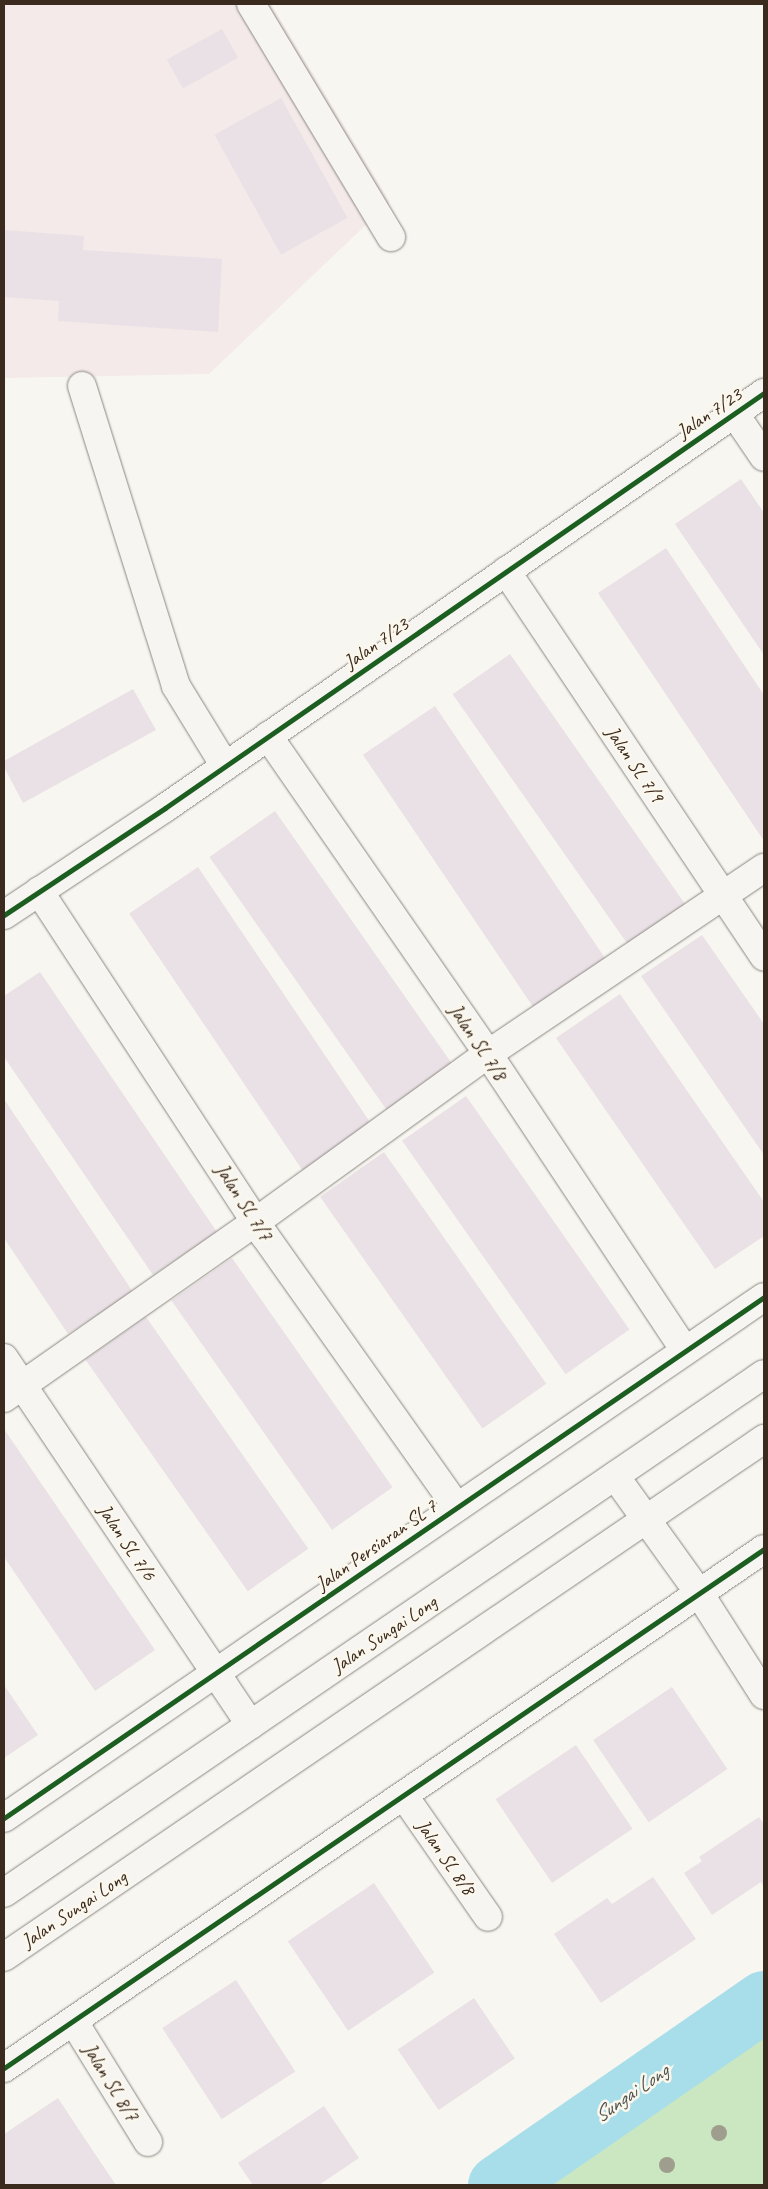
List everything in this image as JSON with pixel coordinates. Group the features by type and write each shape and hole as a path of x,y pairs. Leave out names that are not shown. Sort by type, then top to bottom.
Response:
{"street":[{"path":"251,4 391,237"},
{"path":"82,386 176,686 225,766"},
{"name":"Jalan 7/23","path":"4,915 225,766 764,393"},
{"path":"734,413 764,457"},
{"name":"Jalan SL 7/9","path":"506,571 764,957"},
{"name":"Jalan SL 7/8","path":"268,736 488,1054 684,1351"},
{"path":"13,1392 257,1221 488,1054 764,868"},
{"name":"Jalan SL 7/7","path":"39,891 257,1221 265,1236 457,1508"},
{"name":"Jalan Persiaran SL 7","path":"4,1818 764,1297"},
{"name":"Jalan SL 7/6","path":"4,1358 13,1392 251,1725"},
{"name":"Jalan Sungai Long","path":"4,1893 764,1374"},
{"name":"Jalan Sungai Long","path":"4,1957 764,1438"},
{"path":"615,1476 698,1593 764,1695"},
{"path":"4,2068 764,1549"},
{"name":"Jalan SL 8/8","path":"404,1796 488,1917"},
{"name":"Jalan SL 8/7","path":"74,2022 148,2142"}],"shaded area":[{"path":"4,4 271,4 390,202 209,374 4,378"}],"green space":[{"path":"764,2033 764,2185 540,2185"}],"building":[{"path":"222,29 238,58 183,88 167,60"},
{"path":"281,98 347,218 281,255 215,135"},
{"path":"4,230 84,236 83,250 222,259 218,332 58,321 59,301 4,297"},
{"path":"741,479 764,513 764,655 675,524"},
{"path":"666,548 764,695 764,841 598,593"},
{"path":"510,654 688,909 631,949 453,694"},
{"path":"133,689 156,730 23,803 4,767 4,761"},
{"path":"435,706 609,965 537,1013 363,755"},
{"path":"275,811 456,1069 390,1115 209,857"},
{"path":"198,867 374,1128 305,1175 129,913"},
{"path":"702,935 764,1024 764,1155 641,976"},
{"path":"40,972 217,1232 153,1275 4,1057 4,996"},
{"path":"620,994 764,1202 764,1236 715,1269 556,1038"},
{"path":"466,1096 629,1329 566,1374 402,1141"},
{"path":"4,1099 133,1292 68,1334 4,1238"},
{"path":"384,1152 546,1384 482,1429 320,1197"},
{"path":"232,1258 393,1487 332,1530 171,1300"},
{"path":"146,1317 308,1549 248,1591 85,1359"},
{"path":"4,1429 155,1650 95,1691 4,1557"},
{"path":"4,1685 38,1735 4,1758"},
{"path":"672,1687 727,1769 649,1822 593,1740"},
{"path":"576,1745 632,1829 552,1883 496,1799"},
{"path":"759,1817 764,1824 764,1887 761,1882 712,1915 684,1873 702,1861 699,1857"},
{"path":"653,1877 696,1939 601,2003 554,1934 607,1898 612,1904"},
{"path":"374,1883 434,1973 348,2031 288,1941"},
{"path":"236,1980 295,2071 222,2119 162,2028"},
{"path":"474,1998 515,2059 439,2110 398,2049"},
{"path":"58,2098 116,2185 4,2185 4,2134"},
{"path":"324,2106 359,2158 319,2185 253,2185 238,2163"}],"waterway":[{"name":"Sungai Long","path":"498,2185 764,2001"}],"cycle path":[{"path":"4,915 165,808 764,393"},
{"path":"4,1818 764,1297"},
{"path":"4,2068 764,1549"}]}
